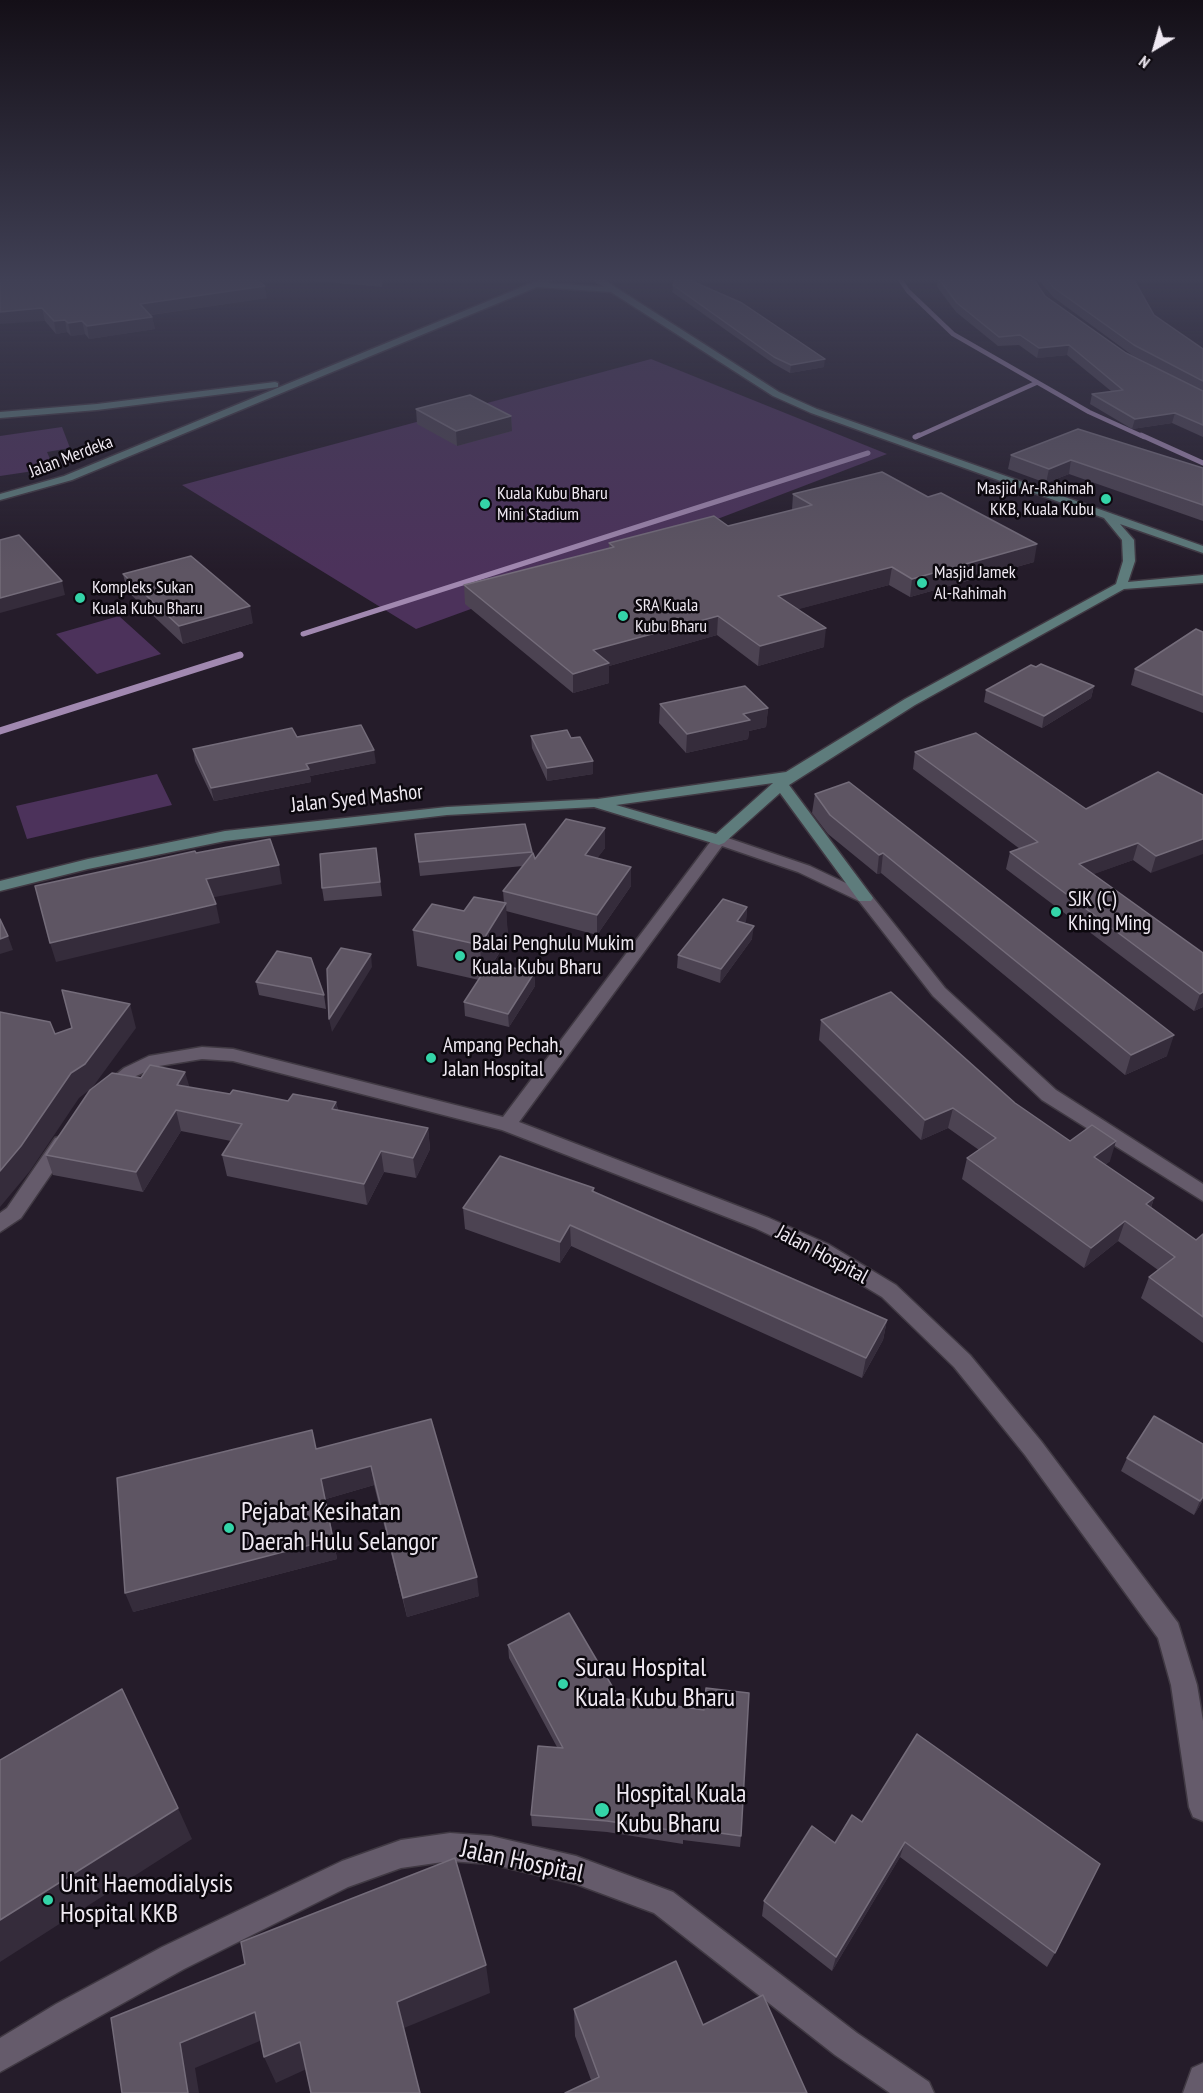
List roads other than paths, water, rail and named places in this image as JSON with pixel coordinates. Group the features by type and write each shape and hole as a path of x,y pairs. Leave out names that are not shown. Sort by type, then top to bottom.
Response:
{"street":[{"name":"Jalan Merdeka","path":"0,497 68,478 314,376"},
{"path":"748,376 776,394 803,406 1203,550"},
{"path":"0,415 244,390 306,379"},
{"path":"244,390 267,396"},
{"path":"1102,513 1119,527 1128,540 1129,561 1121,586"},
{"path":"507,1125 719,840 785,780 910,702 1121,586 1203,579"},
{"path":"596,803 785,780"},
{"path":"785,780 865,898 939,992 1049,1095 1203,1194"},
{"name":"Jalan Syed Mashor","path":"0,886 88,864 225,836 447,810 596,803 719,840"},
{"path":"719,840 804,869 865,898"},
{"name":"Jalan Hospital","path":"88,1104 130,1072 155,1060 202,1053 233,1055 507,1125 762,1223 822,1250 889,1291 962,1361 1033,1448 1169,1632 1184,1685 1203,1807"},
{"path":"0,1224 14,1213 75,1124"},
{"name":"Jalan Hospital","path":"0,2056 67,2015 173,1958 342,1875 401,1854 450,1847 491,1850 576,1870 663,1902 846,2044 918,2093"},
{"path":"1199,2093 1203,2079"}],"waterway":[{"path":"1026,376 1089,412 1144,437"},
{"path":"916,437 1036,383"},
{"path":"915,437 919,435"},
{"path":"1141,435 1203,463"},
{"path":"303,634 868,453"},
{"path":"0,731 240,655"}],"place":[{"name":"Masjid Ar-Rahimah KKB, Kuala Kubu","path":"1106,499"},
{"name":"Kuala Kubu Bharu Mini Stadium","path":"485,504"},
{"name":"Masjid Jamek Al-Rahimah","path":"922,583"},
{"name":"Kompleks Sukan Kuala Kubu Bharu","path":"80,598"},
{"name":"SRA Kuala Kubu Bharu","path":"623,616"},
{"name":"SJK (C) Khing Ming","path":"1056,912"},
{"name":"Balai Penghulu Mukim Kuala Kubu Bharu","path":"460,956"},
{"name":"Ampang Pechah, Jalan Hospital","path":"431,1058"},
{"name":"Pejabat Kesihatan Daerah Hulu Selangor","path":"229,1528"},
{"name":"Surau Hospital Kuala Kubu Bharu","path":"563,1684"},
{"name":"Hospital Kuala Kubu Bharu","path":"602,1810"},
{"name":"Unit Haemodialysis Hospital KKB","path":"48,1900"}]}
